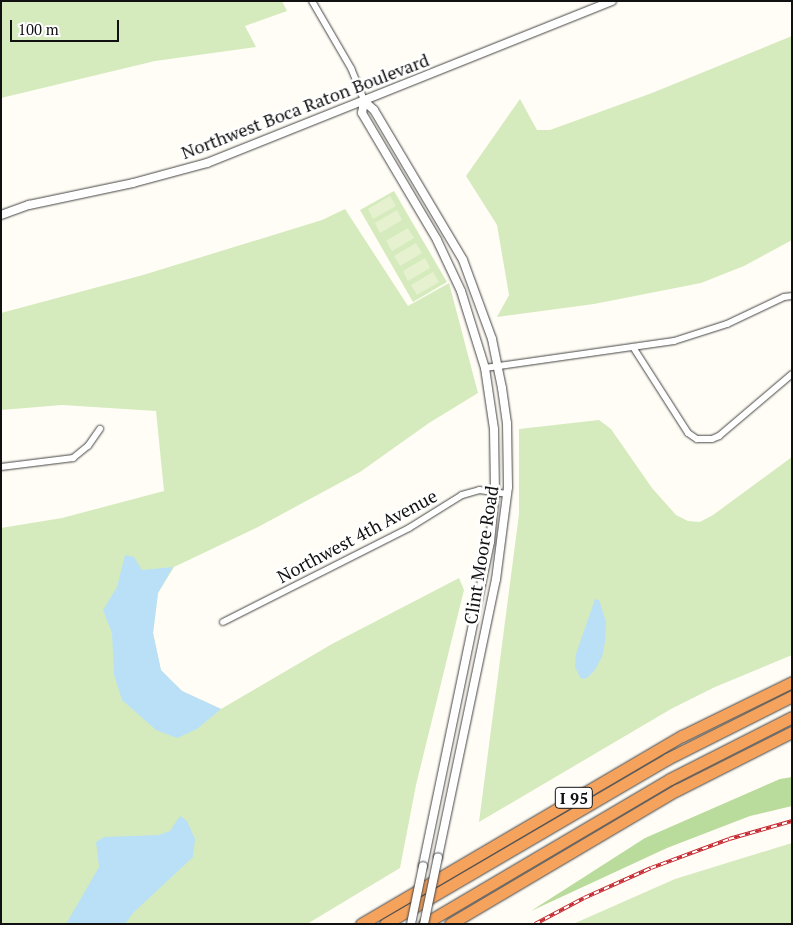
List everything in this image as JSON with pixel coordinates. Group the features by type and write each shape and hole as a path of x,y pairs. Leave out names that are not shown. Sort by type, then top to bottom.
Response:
{"highway":[{"name":"I 95","path":"361,924 666,744 792,682"},
{"path":"384,924 666,759 792,696"},
{"path":"424,924 670,779 792,717"},
{"name":"I 95","path":"450,924 677,790 792,732"}],"street":[{"name":"Clint Moore Road","path":"312,1 350,68 364,101 374,110 450,234 470,277 484,312 498,366 507,423 507,494 496,579 424,924"},
{"name":"Northwest Boca Raton Boulevard","path":"1,215 29,205 133,183 207,163 612,1"},
{"name":"Clint Moore Road","path":"364,101 362,113 436,240 461,291 484,368 494,428 495,492 486,563 411,924"},
{"path":"409,192 420,186"},
{"path":"484,368 633,347 692,336 744,317 784,297 792,296"},
{"path":"633,347 688,433 697,439 712,439 719,436 792,374"},
{"path":"1,467 50,463 73,458 88,446 100,429"},
{"name":"Northwest 4th Avenue","path":"223,622 410,528 462,495 479,490 507,494"}],"green space":[{"path":"1,1 282,1 287,11 245,26 256,47 155,61 1,98"},
{"path":"792,36 792,240 744,266 701,283 594,304 497,317 509,295 497,225 466,176 520,99 537,130 550,130 652,93"},
{"path":"394,191 447,282 413,302 360,210"},
{"path":"390,196 396,206 373,219 368,209"},
{"path":"345,209 408,306 449,283 478,393 429,423 360,472 258,527 174,567 158,593 153,633 161,671 182,691 221,709 332,644 459,578 464,590 416,785 400,868 307,924 1,924 1,528 62,518 164,491 156,411 62,405 1,410 1,313 143,275 322,220"},
{"path":"397,210 402,220 380,233 375,223"},
{"path":"408,228 414,238 392,251 386,241"},
{"path":"416,243 422,253 400,266 394,256"},
{"path":"425,258 430,268 408,281 403,271"},
{"path":"433,272 439,282 417,295 411,285"},
{"path":"599,420 611,429 652,488 676,515 688,521 700,522 713,515 792,457 792,655 715,687 671,709 479,822 519,514 519,429"},
{"path":"792,777 792,806 750,816 667,848 531,911 645,838 780,779"},
{"path":"792,843 792,924 573,924 675,879"}],"water":[{"path":"125,555 134,557 142,570 173,567 158,593 153,633 161,670 182,691 221,709 197,729 177,738 156,730 122,700 114,675 112,633 103,610 117,587"},
{"path":"595,599 599,600 606,622 605,641 602,657 594,671 587,678 581,679 575,667 576,654"},
{"path":"180,816 187,821 195,839 193,857 133,913 125,924 66,924 99,867 96,842 104,837 159,835 170,831"}],"railway":[{"path":"535,924 584,898 651,868 729,839 792,821"}]}
